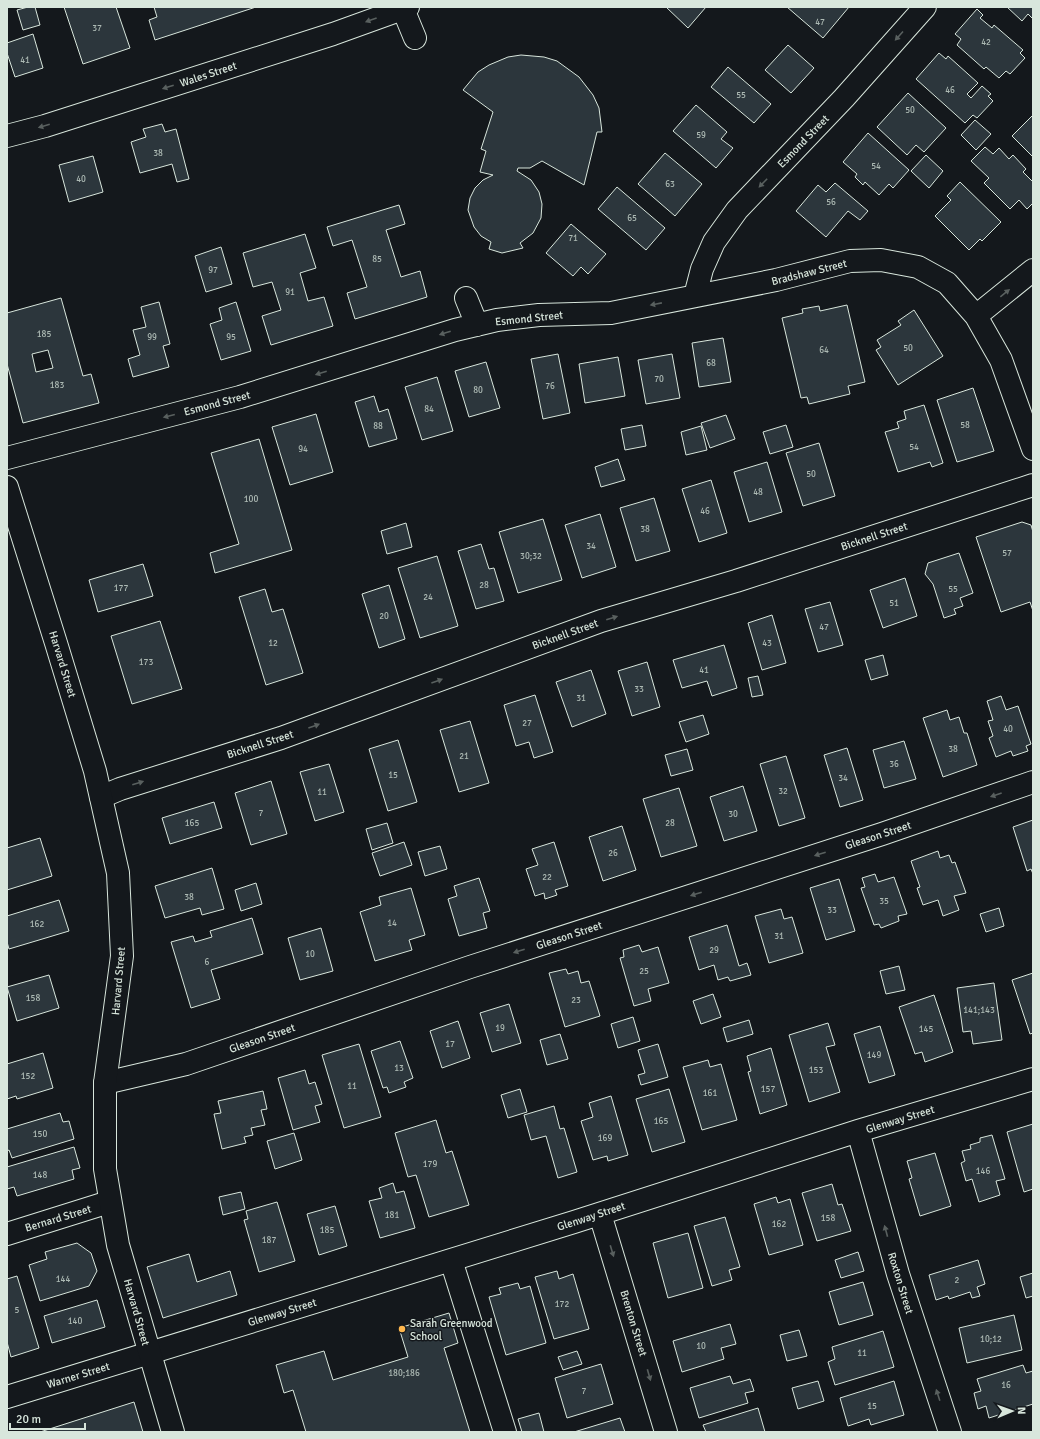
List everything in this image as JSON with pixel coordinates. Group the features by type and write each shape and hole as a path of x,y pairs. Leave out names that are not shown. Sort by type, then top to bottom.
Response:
{"street":[{"name":"Esmond Street","path":"7,458 240,397 455,330 476,325 539,315 611,313 695,296 702,269 714,242 737,210 844,98 925,7"},
{"path":"405,8 415,38"},
{"name":"Wales Street","path":"7,136 45,126 333,34 405,8"},
{"name":"Bradshaw Street","path":"695,296 776,280 850,261 880,260 918,267 947,283 976,316 1001,360 1033,449"},
{"path":"976,316 1033,270"},
{"path":"466,298 476,325"},
{"name":"Bicknell Street","path":"101,797 120,789 281,738 601,621 736,581 1033,484"},
{"name":"Harvard Street","path":"7,487 56,643 101,797 118,873 122,956 105,1083 105,1169 109,1202 118,1245 173,1432"},
{"name":"Gleason Street","path":"105,1083 186,1064 470,967 875,836 1033,782"},
{"name":"Glenway Street","path":"150,1354 858,1132 1033,1079"},
{"name":"Roxton Street","path":"858,1132 898,1274 950,1432"},
{"name":"Bernard Street","path":"7,1234 109,1202"},
{"name":"Brenton Street","path":"600,1214 666,1432"},
{"path":"451,1260 505,1432"},
{"name":"Warner Street","path":"7,1397 150,1354"}],"building":[{"path":"35,7 40,25 23,30 17,10"},
{"path":"64,7 116,7 130,48 83,64"},
{"path":"154,7 256,7 155,40 149,20 157,17"},
{"path":"666,7 706,7 688,28"},
{"path":"787,7 849,7 823,38"},
{"path":"1007,7 1033,7 1033,19 1028,14 1022,21"},
{"path":"977,9 983,15 980,18 992,28 994,25 1023,50 1020,53 1025,58 1010,74 1006,71 999,78 986,67 984,69 957,45 961,39 955,34"},
{"path":"33,34 43,68 15,77 7,53 7,43"},
{"path":"788,45 814,68 791,93 765,70"},
{"path":"939,53 946,59 948,56 978,83 967,94 971,98 982,86 991,94 988,96 993,101 977,118 973,115 965,123 916,79"},
{"path":"521,55 544,57 557,61 579,77 593,95 599,108 602,132 597,132 584,185 542,161 530,168 518,168 517,171 531,180 539,192 542,204 541,218 533,233 520,243 523,248 502,253 489,249 491,242 481,236 474,227 468,210 470,198 475,188 483,180 493,175 480,172 486,151 481,149 493,112 463,90 478,72 489,65 508,57"},
{"path":"728,67 771,104 754,123 711,87"},
{"path":"908,93 946,128 924,152 916,145 907,155 877,127"},
{"path":"696,105 727,132 721,139 733,148 716,168 673,131"},
{"path":"1033,115 1033,157 1012,136"},
{"path":"975,120 991,134 976,150 961,135"},
{"path":"162,124 165,132 176,129 189,179 177,182 172,164 140,173 131,142 146,137 143,129"},
{"path":"868,133 909,170 893,188 889,184 879,195 865,182 863,185 855,177 857,174 843,162"},
{"path":"985,147 993,154 999,148 1009,159 1013,155 1026,169 1023,172 1033,182 1033,203 1027,209 1019,200 1010,209 984,183 989,178 971,161"},
{"path":"665,153 702,184 675,216 638,184"},
{"path":"926,155 943,171 929,188 911,171"},
{"path":"93,156 103,192 69,202 59,165"},
{"path":"960,182 1001,222 982,241 980,239 969,250 935,216 951,200 947,196"},
{"path":"835,183 868,211 860,220 848,211 826,237 796,211 818,185 826,192"},
{"path":"617,187 665,228 646,250 598,209"},
{"path":"399,205 405,224 386,230 401,277 420,271 427,297 355,319 347,293 367,287 352,240 333,246 327,227"},
{"path":"571,224 606,254 588,274 581,267 573,276 546,253"},
{"path":"305,234 316,268 300,273 308,301 324,297 333,326 271,345 262,316 281,310 272,282 253,287 243,253"},
{"path":"221,247 232,284 206,292 195,256"},
{"path":"61,298 83,376 91,374 99,403 23,423 7,364 7,313","holes":["48,350 53,368 36,372 32,354"]},
{"path":"159,302 170,344 163,346 169,367 133,377 128,359 140,355 133,330 146,327 141,307"},
{"path":"236,302 251,351 221,360 210,324 222,320 219,308"},
{"path":"847,305 865,382 848,386 850,394 809,404 807,397 801,398 782,318 803,313 802,309 819,306 820,311"},
{"path":"914,310 943,356 898,385 876,350 881,347 877,340 901,325 898,321"},
{"path":"723,338 731,382 699,387 692,343"},
{"path":"558,354 570,413 543,419 531,359"},
{"path":"672,354 680,398 646,404 638,360"},
{"path":"618,357 625,396 585,403 579,364"},
{"path":"486,362 500,408 469,417 455,371"},
{"path":"437,377 453,431 422,440 405,387"},
{"path":"973,388 994,451 957,462 937,400"},
{"path":"374,396 379,412 388,409 397,439 369,447 355,402"},
{"path":"924,405 943,463 932,467 930,462 898,472 885,432 899,428 897,422 906,419 904,411"},
{"path":"316,414 333,472 290,485 272,427"},
{"path":"726,415 735,439 710,448 701,423"},
{"path":"642,425 646,446 625,450 621,429"},
{"path":"786,425 793,447 770,454 763,432"},
{"path":"701,426 707,450 686,455 681,432"},
{"path":"259,439 292,550 215,573 210,553 239,544 211,453"},
{"path":"819,443 835,496 803,506 786,453"},
{"path":"618,459 625,480 601,487 595,467"},
{"path":"767,462 782,512 749,522 734,472"},
{"path":"711,480 727,533 699,542 682,489"},
{"path":"654,498 670,551 636,561 620,508"},
{"path":"600,514 616,567 582,578 565,525"},
{"path":"543,519 562,580 518,593 499,532"},
{"path":"1022,522 1031,525 1033,532 1033,611 1030,602 1001,612 976,537"},
{"path":"406,523 412,547 387,554 381,531"},
{"path":"481,544 489,569 494,568 504,601 476,609 458,551"},
{"path":"959,553 973,593 960,598 963,606 954,609 956,614 944,618 933,584 925,574 928,563"},
{"path":"437,556 458,626 420,638 398,568"},
{"path":"143,564 153,596 98,612 89,580"},
{"path":"905,578 917,616 883,628 870,590"},
{"path":"389,585 405,639 379,648 362,594"},
{"path":"265,589 272,612 283,609 303,673 266,685 239,597"},
{"path":"830,602 843,645 818,652 805,609"},
{"path":"772,615 786,663 762,670 748,623"},
{"path":"160,621 182,689 132,704 111,636"},
{"path":"724,645 737,688 712,696 707,681 682,688 673,660"},
{"path":"883,655 888,675 871,680 865,660"},
{"path":"647,662 660,707 632,716 618,671"},
{"path":"591,670 606,714 572,727 556,682"},
{"path":"758,676 763,695 752,697 748,678"},
{"path":"535,695 553,752 534,758 529,742 516,746 504,705"},
{"path":"1001,696 1006,710 1018,706 1031,744 1026,746 1028,751 1013,756 1011,751 996,757 989,738 993,736 988,721 993,720 987,701"},
{"path":"947,710 950,720 959,717 964,733 967,733 977,765 943,777 923,718"},
{"path":"703,715 709,734 686,742 679,722"},
{"path":"470,721 489,783 459,792 440,730"},
{"path":"398,740 417,802 388,811 369,749"},
{"path":"904,741 916,779 884,788 873,750"},
{"path":"847,748 863,800 840,807 824,755"},
{"path":"687,749 693,770 671,776 665,755"},
{"path":"786,756 805,818 779,826 760,764"},
{"path":"329,764 344,812 315,821 300,772"},
{"path":"271,781 287,834 251,845 235,793"},
{"path":"743,786 757,831 724,841 710,797"},
{"path":"679,788 697,846 661,857 643,799"},
{"path":"214,802 222,828 170,844 162,818"},
{"path":"1033,820 1033,874 1031,869 1027,871 1013,827"},
{"path":"387,823 393,843 372,850 366,829"},
{"path":"622,826 636,870 603,881 589,837"},
{"path":"40,838 52,876 7,890 7,848"},
{"path":"404,842 412,865 380,876 372,853"},
{"path":"554,842 568,886 555,890 557,895 545,899 544,893 535,896 526,869 538,865 532,849"},
{"path":"440,846 447,869 425,876 418,852"},
{"path":"938,851 940,858 949,855 952,863 955,862 966,893 954,896 959,910 943,916 938,900 923,905 917,888 920,887 911,861"},
{"path":"212,868 224,909 202,915 200,908 165,918 155,886"},
{"path":"875,874 878,882 894,877 907,914 898,916 899,921 881,928 879,924 874,925 861,888 865,887 862,878"},
{"path":"479,878 490,911 483,913 487,928 459,936 448,899 457,896 454,886"},
{"path":"839,879 855,931 826,940 810,888"},
{"path":"256,883 262,904 241,911 235,890"},
{"path":"411,888 425,935 409,940 412,950 375,961 360,912 381,905 379,897"},
{"path":"59,900 69,931 9,949 7,942 7,916"},
{"path":"999,908 1004,926 986,932 980,914"},
{"path":"781,909 784,919 792,917 803,953 769,963 755,916"},
{"path":"252,918 263,954 211,970 220,999 191,1008 171,942 193,936 195,942 212,937 210,931"},
{"path":"727,925 739,966 747,963 751,975 730,981 728,977 718,980 714,965 699,970 689,937"},
{"path":"321,928 333,971 300,980 288,938"},
{"path":"639,945 642,952 658,947 669,983 648,989 651,1001 634,1006 620,958 624,957 623,950"},
{"path":"899,966 905,990 886,994 880,971"},
{"path":"566,969 568,974 578,971 581,983 589,981 600,1016 565,1027 549,973"},
{"path":"1033,973 1033,1033 1030,1034 1012,980"},
{"path":"49,975 59,1008 17,1021 7,987"},
{"path":"994,983 1002,1040 973,1044 971,1031 963,1032 957,988"},
{"path":"713,994 721,1017 701,1024 693,1001"},
{"path":"934,995 953,1052 925,1062 922,1052 915,1054 899,1007"},
{"path":"509,1004 521,1043 492,1052 480,1013"},
{"path":"633,1017 640,1041 618,1048 611,1024"},
{"path":"749,1020 753,1034 727,1042 723,1028"},
{"path":"458,1021 470,1058 442,1068 430,1031"},
{"path":"828,1023 835,1045 826,1047 840,1092 809,1102 789,1035"},
{"path":"880,1026 895,1075 869,1083 854,1034"},
{"path":"560,1034 568,1059 547,1065 540,1040"},
{"path":"400,1041 413,1078 404,1082 406,1087 389,1093 387,1087 383,1088 371,1051"},
{"path":"359,1044 381,1117 344,1128 322,1055"},
{"path":"658,1044 668,1077 641,1085 638,1075 645,1073 638,1050"},
{"path":"771,1048 787,1105 760,1114 748,1072 751,1071 747,1056"},
{"path":"43,1053 53,1088 17,1099 16,1096 7,1099 7,1064"},
{"path":"708,1060 710,1067 721,1064 737,1120 702,1130 683,1067"},
{"path":"305,1070 309,1084 315,1082 322,1104 315,1106 320,1122 293,1130 278,1078"},
{"path":"520,1089 527,1112 508,1118 501,1095"},
{"path":"669,1089 685,1142 652,1152 636,1099"},
{"path":"263,1091 267,1109 261,1110 265,1125 251,1128 253,1135 244,1137 246,1143 222,1149 214,1114 221,1113 218,1101"},
{"path":"611,1096 628,1155 608,1161 607,1156 593,1160 581,1121 593,1117 589,1103"},
{"path":"554,1106 560,1129 564,1128 577,1172 558,1178 546,1136 531,1140 524,1115"},
{"path":"60,1113 63,1122 69,1121 74,1139 12,1158 9,1150 7,1151 7,1129"},
{"path":"436,1120 446,1153 452,1151 469,1205 429,1217 416,1175 408,1177 395,1133"},
{"path":"1033,1124 1033,1189 1024,1192 1007,1132"},
{"path":"294,1133 302,1160 275,1169 267,1141"},
{"path":"992,1135 1005,1179 996,1181 1000,1195 979,1202 972,1179 966,1181 961,1163 965,1161 962,1151 971,1149 970,1145 980,1142 980,1138"},
{"path":"74,1147 80,1168 72,1170 74,1179 17,1196 14,1187 7,1189 7,1167"},
{"path":"935,1153 951,1206 920,1216 909,1179 912,1178 907,1161"},
{"path":"393,1183 396,1193 404,1191 415,1228 380,1238 369,1201 382,1198 379,1188"},
{"path":"832,1184 838,1205 842,1204 851,1231 817,1241 802,1193"},
{"path":"241,1192 245,1209 223,1215 219,1197"},
{"path":"776,1197 778,1203 790,1199 803,1245 769,1255 754,1204"},
{"path":"277,1202 295,1261 259,1272 244,1220 248,1219 246,1211"},
{"path":"335,1206 347,1246 319,1255 307,1214"},
{"path":"725,1217 740,1267 729,1270 732,1280 712,1286 694,1226"},
{"path":"688,1233 703,1288 668,1298 653,1243"},
{"path":"77,1243 91,1253 97,1271 89,1286 40,1301 29,1265 47,1259 45,1252"},
{"path":"858,1252 864,1271 841,1278 835,1260"},
{"path":"189,1254 197,1282 230,1271 237,1295 163,1318 147,1267"},
{"path":"978,1260 985,1284 977,1287 980,1296 972,1298 970,1292 949,1299 948,1296 936,1300 929,1275"},
{"path":"557,1271 559,1279 573,1274 589,1329 554,1339 535,1277"},
{"path":"1033,1273 1033,1296 1026,1298 1020,1277"},
{"path":"17,1276 39,1348 11,1357 7,1342 7,1279"},
{"path":"863,1282 873,1315 839,1325 829,1292"},
{"path":"518,1283 520,1289 530,1286 546,1343 506,1355 489,1297 501,1294 499,1288"},
{"path":"97,1300 105,1327 52,1343 44,1316"},
{"path":"449,1313 458,1343 444,1348 470,1432 306,1432 293,1390 284,1393 276,1365 324,1351 333,1380 408,1357 399,1328"},
{"path":"1014,1315 1022,1350 967,1363 959,1328"},
{"path":"730,1324 736,1344 721,1348 724,1359 682,1372 673,1341"},
{"path":"799,1330 807,1356 787,1361 780,1335"},
{"path":"883,1331 894,1367 835,1385 828,1362 835,1359 832,1347"},
{"path":"577,1351 582,1364 563,1370 558,1357"},
{"path":"601,1364 613,1404 567,1418 555,1378"},
{"path":"1023,1365 1026,1373 1033,1371 1033,1404 989,1418 986,1406 978,1409 974,1393 981,1391 977,1379"},
{"path":"730,1376 733,1384 750,1379 754,1391 745,1393 748,1403 699,1418 690,1388"},
{"path":"818,1381 824,1401 798,1409 792,1388"},
{"path":"894,1381 904,1415 871,1425 869,1419 848,1426 840,1398"},
{"path":"134,1402 143,1432 40,1432"},
{"path":"758,1408 765,1432 706,1432 703,1425"},
{"path":"539,1413 544,1432 522,1432 518,1419"},
{"path":"620,1418 625,1432 574,1432"}],"place":[{"name":"Sarah Greenwood School","path":"402,1329"}]}
